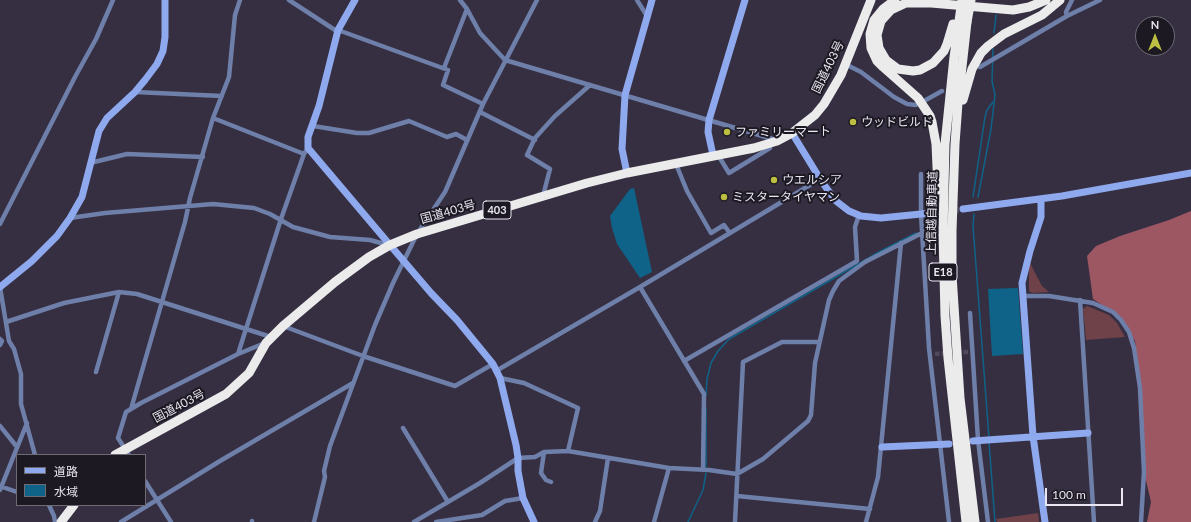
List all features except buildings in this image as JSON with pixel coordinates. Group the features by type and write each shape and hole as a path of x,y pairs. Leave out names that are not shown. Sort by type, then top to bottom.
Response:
{"highway":[{"name":"国道403号","path":"127,452 226,394 249,373 269,340 283,326 369,257 390,245 417,234 587,183 627,173 676,164 774,142 792,133 814,115 824,104 846,64 871,0"},
{"path":"895,0 883,8 874,20 870,34 871,48 877,61 882,67 918,98 932,122 936,144 943,275"},
{"path":"958,0 960,21 951,34 944,51 933,64 920,70 913,71 898,69 886,60 879,48 877,35 881,21 891,10 906,3 931,2 1013,10 1029,7 1046,0"},
{"name":"上信越自動車道","path":"962,0 954,57 946,144 942,232 943,275 951,398 966,522"},
{"path":"967,0 1013,4 1033,0"},
{"name":"上信越自動車道","path":"971,0 960,21 958,103 953,187 952,275 957,356 975,522"},
{"path":"952,231 961,114 968,80 972,69 981,53 996,39 1042,15 1060,0"},
{"path":"61,522 73,506"}],"street":[{"path":"0,224 96,39 113,0"},
{"path":"35,454 21,404 21,374 14,349 9,341 0,287 32,261 57,236 70,218 82,197 99,131 108,118 135,92 157,64 163,51 165,37 165,0"},
{"path":"131,409 174,257 186,222 188,207 213,118 229,78 235,15 240,0"},
{"path":"289,0 338,31 448,70 443,85 483,104"},
{"path":"238,354 281,219 304,154 308,148 308,138 319,106 338,31 355,0"},
{"path":"460,0 480,33 505,60 709,120 774,142 770,148 729,173 716,155 708,132 709,120 745,0"},
{"path":"444,68 465,7 466,0"},
{"path":"314,522 325,477 324,471 330,446 363,356 393,283 417,234 445,192 483,104 537,0"},
{"path":"637,0 647,16"},
{"path":"627,173 622,149 625,96 652,0"},
{"path":"1067,16 1066,12 1072,0"},
{"path":"982,66 1067,16 1100,0"},
{"path":"846,64 861,72 894,97 907,104 916,105"},
{"path":"543,196 550,169 527,155 535,140 555,116 590,85"},
{"path":"924,101 942,91"},
{"path":"135,92 222,96"},
{"path":"480,112 535,140"},
{"path":"213,118 304,154"},
{"path":"313,126 357,133 369,133 409,120 447,137 456,134 467,140"},
{"path":"792,133 820,179 836,201 849,211 859,215 881,218 931,213"},
{"path":"308,148 431,293 457,320 493,364 498,374 516,445 518,471 523,498 534,522"},
{"path":"90,163 127,154 203,157"},
{"path":"676,164 687,191 711,233 724,225 729,232"},
{"path":"963,209 1041,199 1191,173"},
{"path":"921,174 920,214 940,444 949,522"},
{"path":"498,374 729,232 820,179"},
{"path":"1041,199 1041,217 1022,283 1033,436 1045,522"},
{"path":"70,218 105,213 213,204 254,208 281,219 293,227 323,235 370,240 390,245"},
{"path":"684,360 857,261 855,227 859,215"},
{"path":"414,522 480,483 518,458 535,457 544,452 568,451 670,468 737,474 763,459 808,421 811,415 815,363 819,342 829,300 840,281 865,262 922,233"},
{"path":"866,522 878,477 882,447 902,243"},
{"path":"640,287 704,394 703,470"},
{"path":"96,372 119,292"},
{"path":"6,322 64,304 119,292 137,294 246,329 269,340"},
{"path":"1023,296 1049,296 1080,300 1101,307 1112,312 1121,320 1129,332 1138,366 1141,409 1144,472 1141,522"},
{"path":"1080,300 1094,522"},
{"path":"970,313 970,352 975,440 988,522"},
{"path":"283,326 363,356 455,386 493,364"},
{"path":"0,339 2,341 0,345"},
{"path":"127,452 118,438 126,412 238,354 269,340"},
{"path":"734,522 737,496 743,362 782,342 819,342"},
{"path":"498,374 524,383 578,408 568,451"},
{"path":"121,522 220,461 353,383"},
{"path":"16,492 0,487 27,423"},
{"path":"0,426 17,447"},
{"path":"403,428 448,502"},
{"path":"975,440 1088,433"},
{"path":"882,447 949,444"},
{"path":"544,452 541,473 546,480 551,482"},
{"path":"595,522 600,511 608,458"},
{"path":"654,522 670,468"},
{"path":"146,483 171,522"},
{"path":"737,496 870,509"},
{"path":"436,522 482,515 505,502 523,498"},
{"path":"49,506 55,522"}],"shaded area":[{"path":"1191,211 1191,522 1147,522 1151,502 1144,472 1139,381 1135,341 1120,317 1093,299 1087,256 1096,246"},
{"path":"1029,261 1042,286 1049,292 1032,293 1029,291"},
{"path":"1087,306 1109,315 1117,323 1125,337 1086,340 1083,309"},
{"path":"1038,513 1039,522 997,522 996,519"}],"water":[{"path":"634,188 652,272 640,278 617,244 610,216 630,189"},
{"path":"1018,288 1023,354 992,356 988,289"}],"waterway":[{"path":"994,33 996,15"},
{"path":"978,197 991,129 995,95 992,81 993,49"},
{"path":"973,197 985,117 987,110 993,102"},
{"path":"974,214 973,226 989,438"},
{"path":"706,395 707,379 711,363 718,351 729,339 879,252 916,233"},
{"path":"706,409 706,467"},
{"path":"989,442 995,522"},
{"path":"688,522 703,490 706,473"}],"tunnel":[{"path":"931,213 963,209"},
{"path":"957,352 968,352"},
{"path":"935,354 949,353"}],"place":[{"name":"ウッドビルド","path":"853,122"},
{"name":"ファミリーマート","path":"727,132"},
{"name":"ウエルシア","path":"774,180"},
{"name":"ミスタータイヤマン","path":"724,197"}]}
